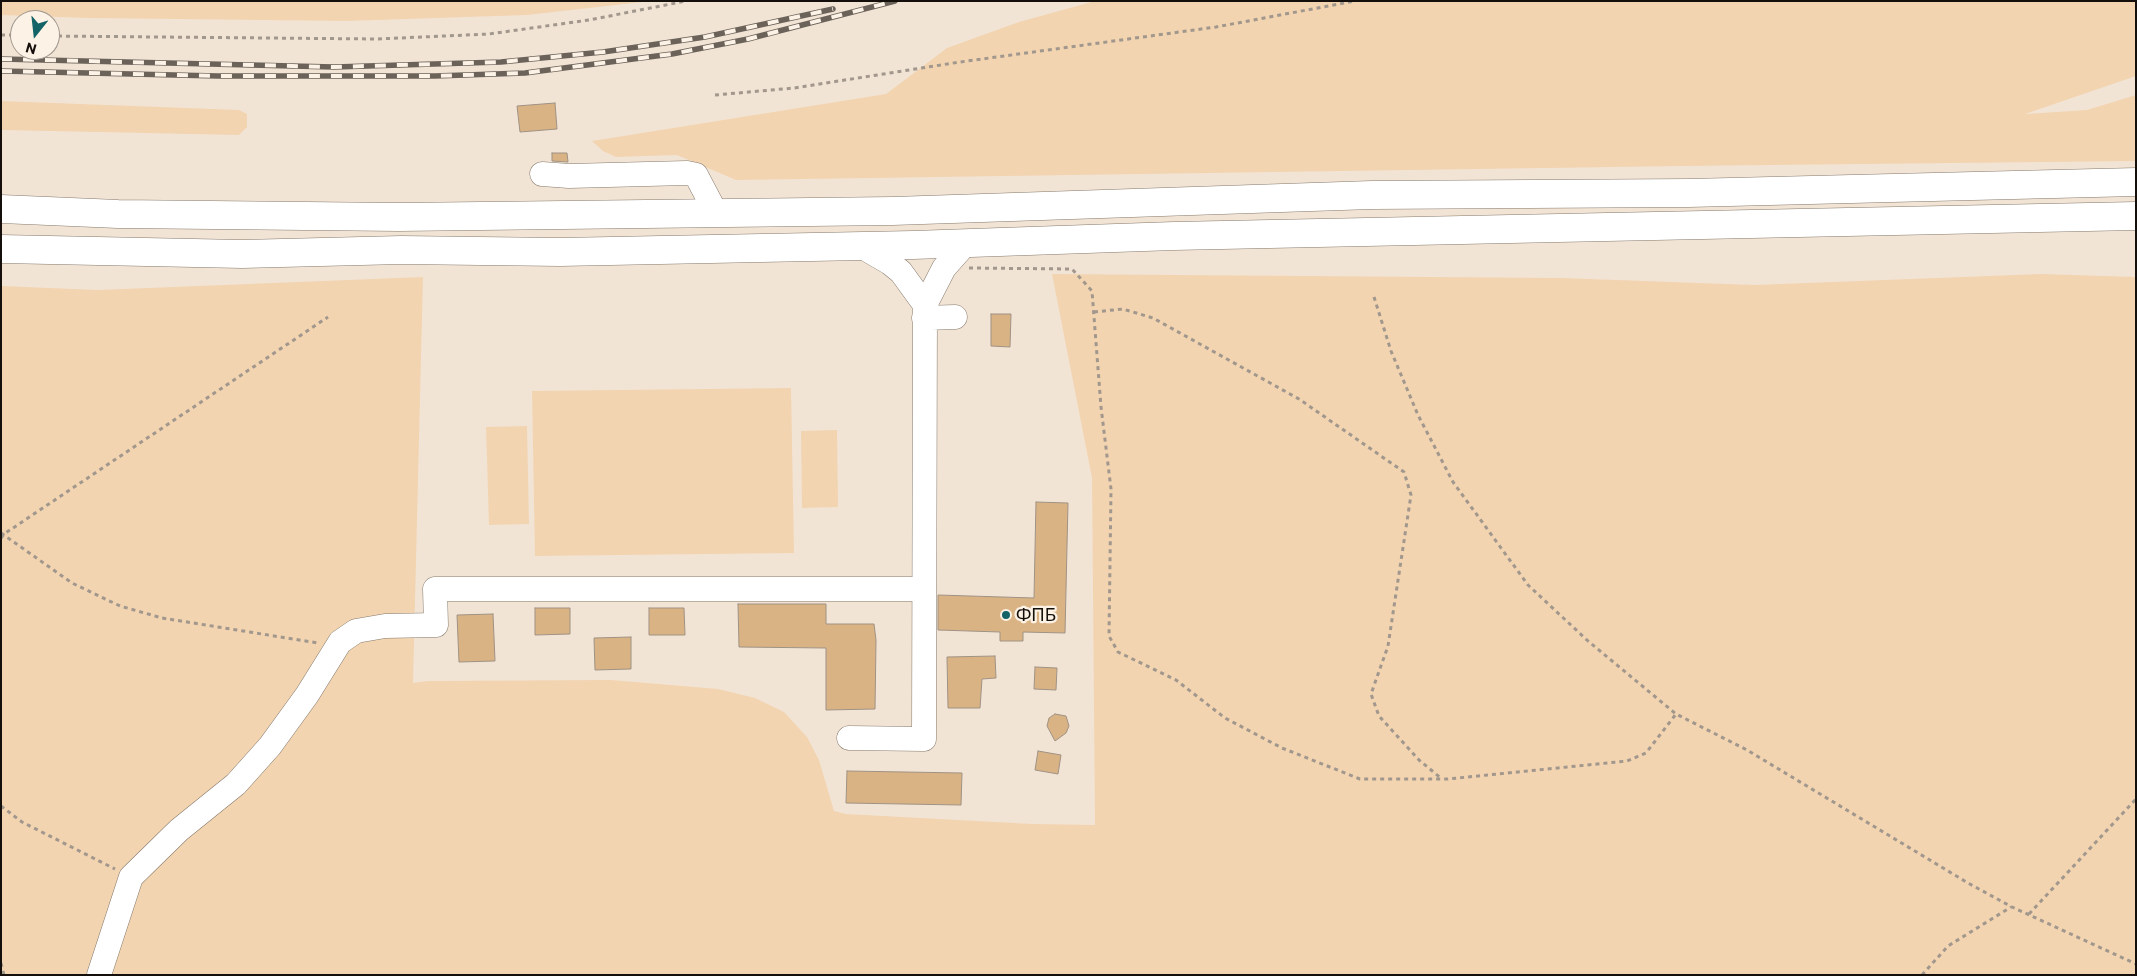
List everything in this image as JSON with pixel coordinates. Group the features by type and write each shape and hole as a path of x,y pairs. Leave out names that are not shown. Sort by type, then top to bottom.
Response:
{"highway":[{"path":"1,209 118,214 398,218 893,211 1372,195 1697,193 2136,182"},
{"path":"1,250 242,254 401,250 560,252 1193,235 2136,216"}],"lane":[{"path":"542,174 569,176 687,173 696,175 716,213"},
{"path":"849,738 924,739 924,311 944,268 967,242"},
{"path":"859,245 890,263 901,272 924,311 955,317"},
{"path":"99,975 131,877 179,830 236,784 270,746 302,702 340,642 356,631 385,626 436,625 435,589 924,589"}],"path":[{"path":"60,36 378,39 489,34 589,20 686,1"},
{"path":"715,95 794,88 960,62 1216,26 1354,1"},
{"path":"944,268 1072,269 1092,291 1101,407 1111,489 1109,636 1118,652 1176,680 1225,718 1282,748 1360,779 1442,779 1628,761 1646,753 1676,714"},
{"path":"1374,297 1391,351 1418,414 1454,482 1528,585 1588,641 1676,714 1747,750 2012,907 2136,964"},
{"path":"1094,312 1123,309 1153,318 1299,399 1404,472 1412,495 1388,646 1371,694 1379,716 1419,760 1442,779"},
{"path":"1,538 3,533 328,317"},
{"path":"3,533 72,583 120,606 162,618 304,642 324,644 340,642"},
{"path":"2029,914 2136,799"},
{"path":"1,806 22,822 131,877"},
{"path":"1922,975 1948,946 2012,907"},
{"path":"1,963 4,975"}],"shaded area":[{"path":"1,1 651,1 527,15 347,21 60,17 60,10 10,10 10,15 1,15"},
{"path":"1095,1 2136,1 2136,76 2025,114 2087,110 2136,95 2136,161 736,180 677,155 616,157 603,151 592,141 886,94 947,48 1019,22"},
{"path":"1,101 239,110 247,114 247,127 239,135 1,130"},
{"path":"1052,274 1561,278 1755,285 2041,274 2136,277 2136,975 1,975 1,286 98,290 423,277 413,683 428,681 611,680 718,689 755,698 784,712 807,737 819,760 834,811 846,814 1033,824 1095,825 1092,478"},
{"path":"791,388 794,553 535,556 532,391"},
{"path":"527,426 529,524 489,525 486,427"},
{"path":"837,430 838,507 802,508 801,431"}],"building":[{"path":"555,103 557,129 520,132 517,106"},
{"path":"552,153 567,153 568,162 552,161"},
{"path":"991,314 1011,314 1010,347 991,346"},
{"path":"1036,502 1068,503 1065,633 1023,632 1023,641 1000,641 1000,632 938,630 938,595 1034,598"},
{"path":"738,604 826,604 826,624 874,624 876,640 875,709 826,710 826,648 739,647"},
{"path":"535,608 570,608 570,634 535,635"},
{"path":"649,608 684,608 685,635 649,635"},
{"path":"493,614 495,661 459,662 457,615"},
{"path":"631,637 631,669 595,670 594,638"},
{"path":"995,656 996,678 982,679 980,708 948,708 947,657"},
{"path":"1035,667 1057,668 1056,690 1034,689"},
{"path":"1055,714 1066,716 1069,726 1066,733 1055,741 1047,726 1049,718"},
{"path":"1038,751 1061,755 1058,774 1035,770"},
{"path":"847,771 962,773 961,805 846,803"}],"railway":[{"path":"1,71 218,76 435,76 525,73 672,54 748,39 895,1"},
{"path":"1,59 334,67 501,62 603,52 705,37 833,9"}],"place":[{"name":"ФПБ","path":"1006,615"}]}
